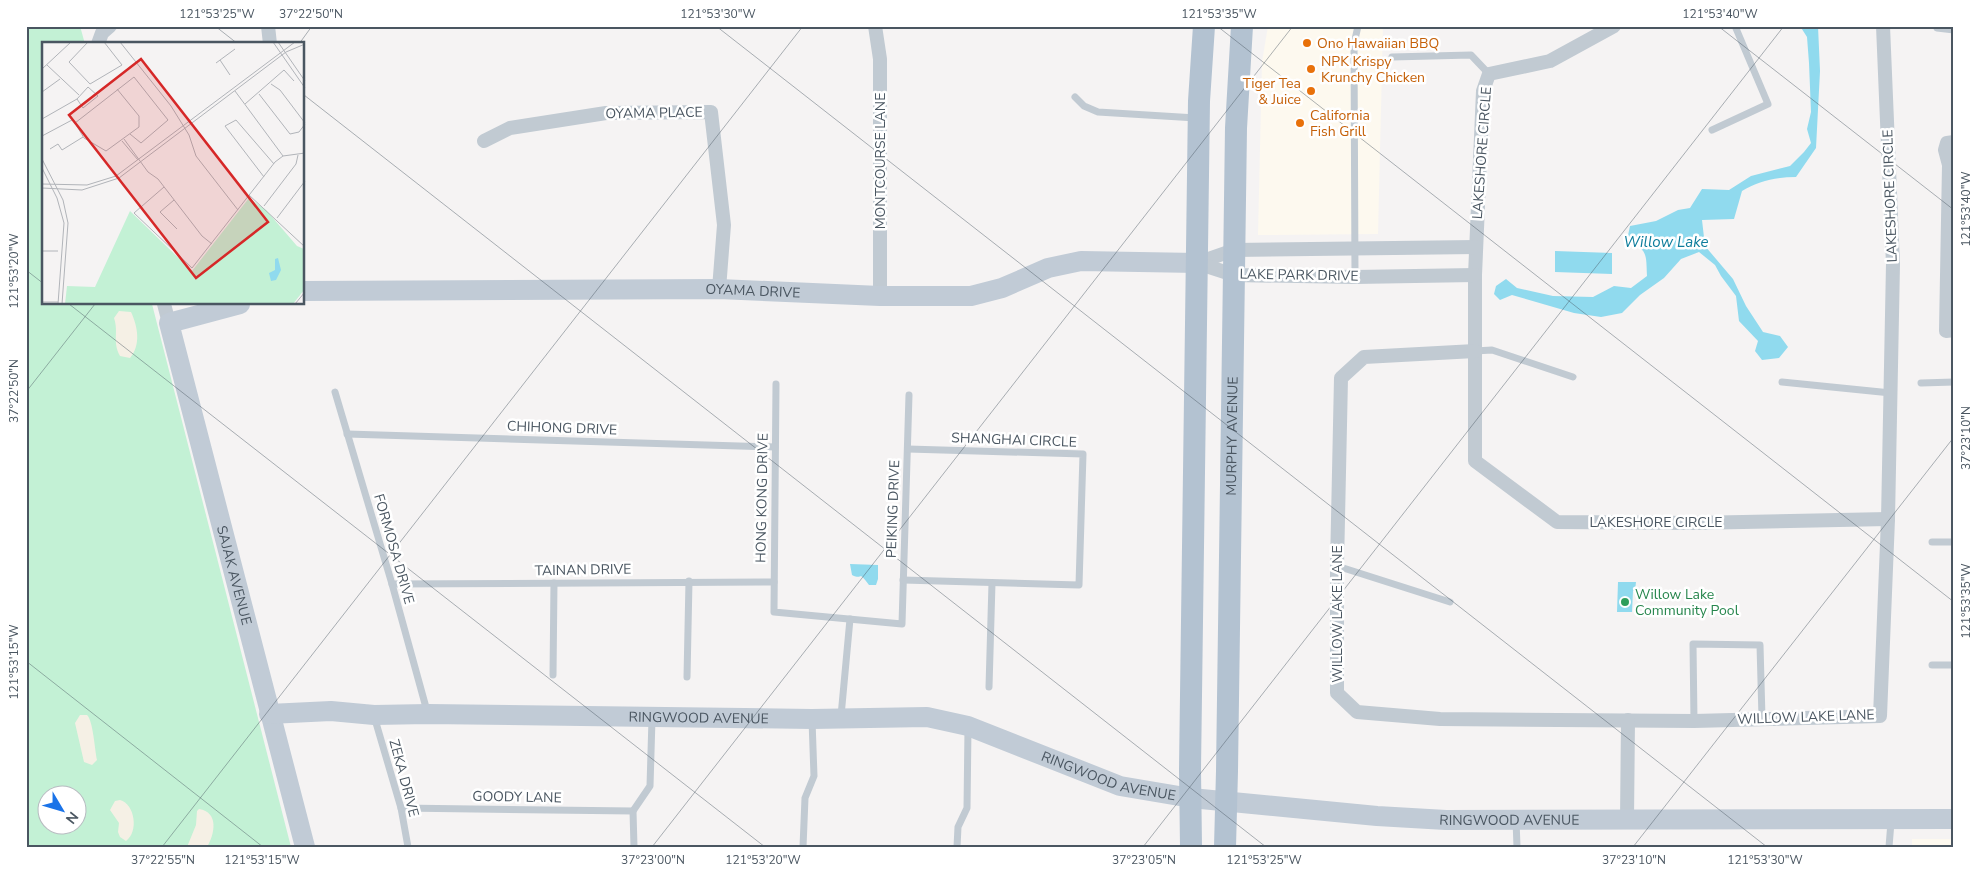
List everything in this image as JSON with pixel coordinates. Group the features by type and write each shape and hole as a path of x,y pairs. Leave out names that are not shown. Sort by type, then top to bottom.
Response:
{"main road":[{"path":"1191,847 1199,118 1204,26"},
{"name":"MURPHY AVENUE","path":"1225,847 1236,128 1242,26"}],"street":[{"path":"268,26 270,42"},
{"name":"MONTCOURSE LANE","path":"875,26 880,59 880,296"},
{"name":"LAKESHORE CIRCLE","path":"1614,26 1550,61 1489,74 1483,91 1475,275 1475,461 1557,522 1693,523 1888,519 1893,264 1883,26"},
{"name":"OYAMA PLACE","path":"484,141 510,128 606,113 711,112 724,225 719,289"},
{"path":"1954,142 1947,143 1945,150 1949,166 1946,331 1954,330"},
{"name":"LAKE PARK DRIVE","path":"1197,264 1234,250 1476,247"},
{"name":"OYAMA DRIVE","path":"305,291 719,289 880,296 971,296 1002,288 1048,268 1081,261 1197,264"},
{"name":"LAKE PARK DRIVE","path":"1197,264 1234,274 1355,277 1475,275"},
{"path":"166,313 232,305"},
{"name":"SAJAK AVENUE","path":"166,313 305,847"},
{"name":"WILLOW LAKE LANE","path":"1474,351 1364,356 1341,378 1337,566 1337,693 1357,712 1440,720 1694,721 1880,716 1888,519"},
{"name":"RINGWOOD AVENUE","path":"269,714 331,711 374,716 428,714 812,720 926,717 968,726 1120,786 1191,798 1446,820 1954,819"},
{"path":"1627,820 1628,720"}],"lane":[{"path":"1355,277 1354,44 1358,26"},
{"path":"1712,130 1768,104 1735,26"},
{"path":"1937,28 1954,30"},
{"path":"1392,57 1470,55 1489,74"},
{"path":"1075,97 1084,106 1098,112 1199,118"},
{"path":"1474,351 1492,350 1574,377"},
{"path":"1782,382 1891,393"},
{"path":"1921,383 1954,382"},
{"name":"HONG KONG DRIVE","path":"776,384 774,612 850,619"},
{"name":"FORMOSA DRIVE","path":"335,392 428,714"},
{"name":"PEIKING DRIVE","path":"850,619 902,624 909,394"},
{"name":"CHIHONG DRIVE","path":"347,434 776,448"},
{"name":"SHANGHAI CIRCLE","path":"903,580 1079,585 1083,454 908,449"},
{"path":"1932,542 1954,542"},
{"path":"1337,566 1450,602"},
{"path":"687,677 689,581"},
{"name":"TAINAN DRIVE","path":"392,584 774,582"},
{"path":"553,675 554,583"},
{"path":"989,687 992,583"},
{"path":"840,719 850,619"},
{"path":"1694,721 1693,644 1760,645 1762,718"},
{"path":"1932,665 1954,665"},
{"name":"ZEKA DRIVE","path":"374,716 401,808 408,847"},
{"path":"634,847 633,811 650,786 652,718"},
{"path":"803,847 805,798 814,776 812,720"},
{"path":"958,847 958,827 967,808 968,726"},
{"name":"GOODY LANE","path":"401,808 633,811"},
{"path":"1889,847 1891,819"},
{"path":"1516,820 1517,847"}],"shaded area":[{"path":"1268,26 1383,26 1378,234 1258,235 1262,62"},
{"path":"1912,839 1954,839 1954,847 1912,847"}],"green space":[{"path":"26,26 80,26 84,42 42,42 42,305 152,305 291,847 26,847"}],"sand":[{"path":"119,311 131,312 135,324 137,342 130,358 120,356 116,346 114,318"},
{"path":"80,715 87,715 91,723 97,760 92,765 84,762 75,723"},
{"path":"120,800 129,807 134,819 133,831 126,841 120,837 118,832 119,823 110,810 115,801"},
{"path":"199,809 210,814 213,824 212,836 207,847 187,847 196,825 197,811"}],"water":[{"name":"Willow Lake","path":"1800,26 1818,26 1820,71 1816,148 1796,177 1768,180 1742,191 1734,219 1702,220 1705,246 1733,279 1746,306 1763,332 1780,336 1788,347 1779,358 1762,360 1755,351 1758,341 1739,321 1736,296 1715,265 1699,252 1681,259 1664,278 1640,295 1622,313 1601,317 1574,313 1512,295 1500,300 1494,294 1496,286 1506,279 1517,288 1553,296 1593,297 1614,286 1631,288 1647,276 1645,253 1627,240 1630,226 1656,221 1678,210 1690,208 1702,189 1729,190 1751,176 1790,166 1811,143 1807,129 1811,112 1807,37"},
{"path":"1555,251 1612,253 1612,274 1555,272"},
{"path":"850,564 878,565 876,585 869,585 862,576 852,575"},
{"name":"Willow Lake Community Pool","path":"1618,582 1636,582 1635,591 1633,591 1632,612 1617,612"}],"place":[{"name":"Ono Hawaiian BBQ","path":"1307,43"},
{"name":"NPK Krispy Krunchy Chicken","path":"1311,69"},
{"name":"Tiger Tea & Juice","path":"1311,91"},
{"name":"California Fish Grill","path":"1300,123"},
{"name":"Willow Lake Community Pool","path":"1625,602"}]}
